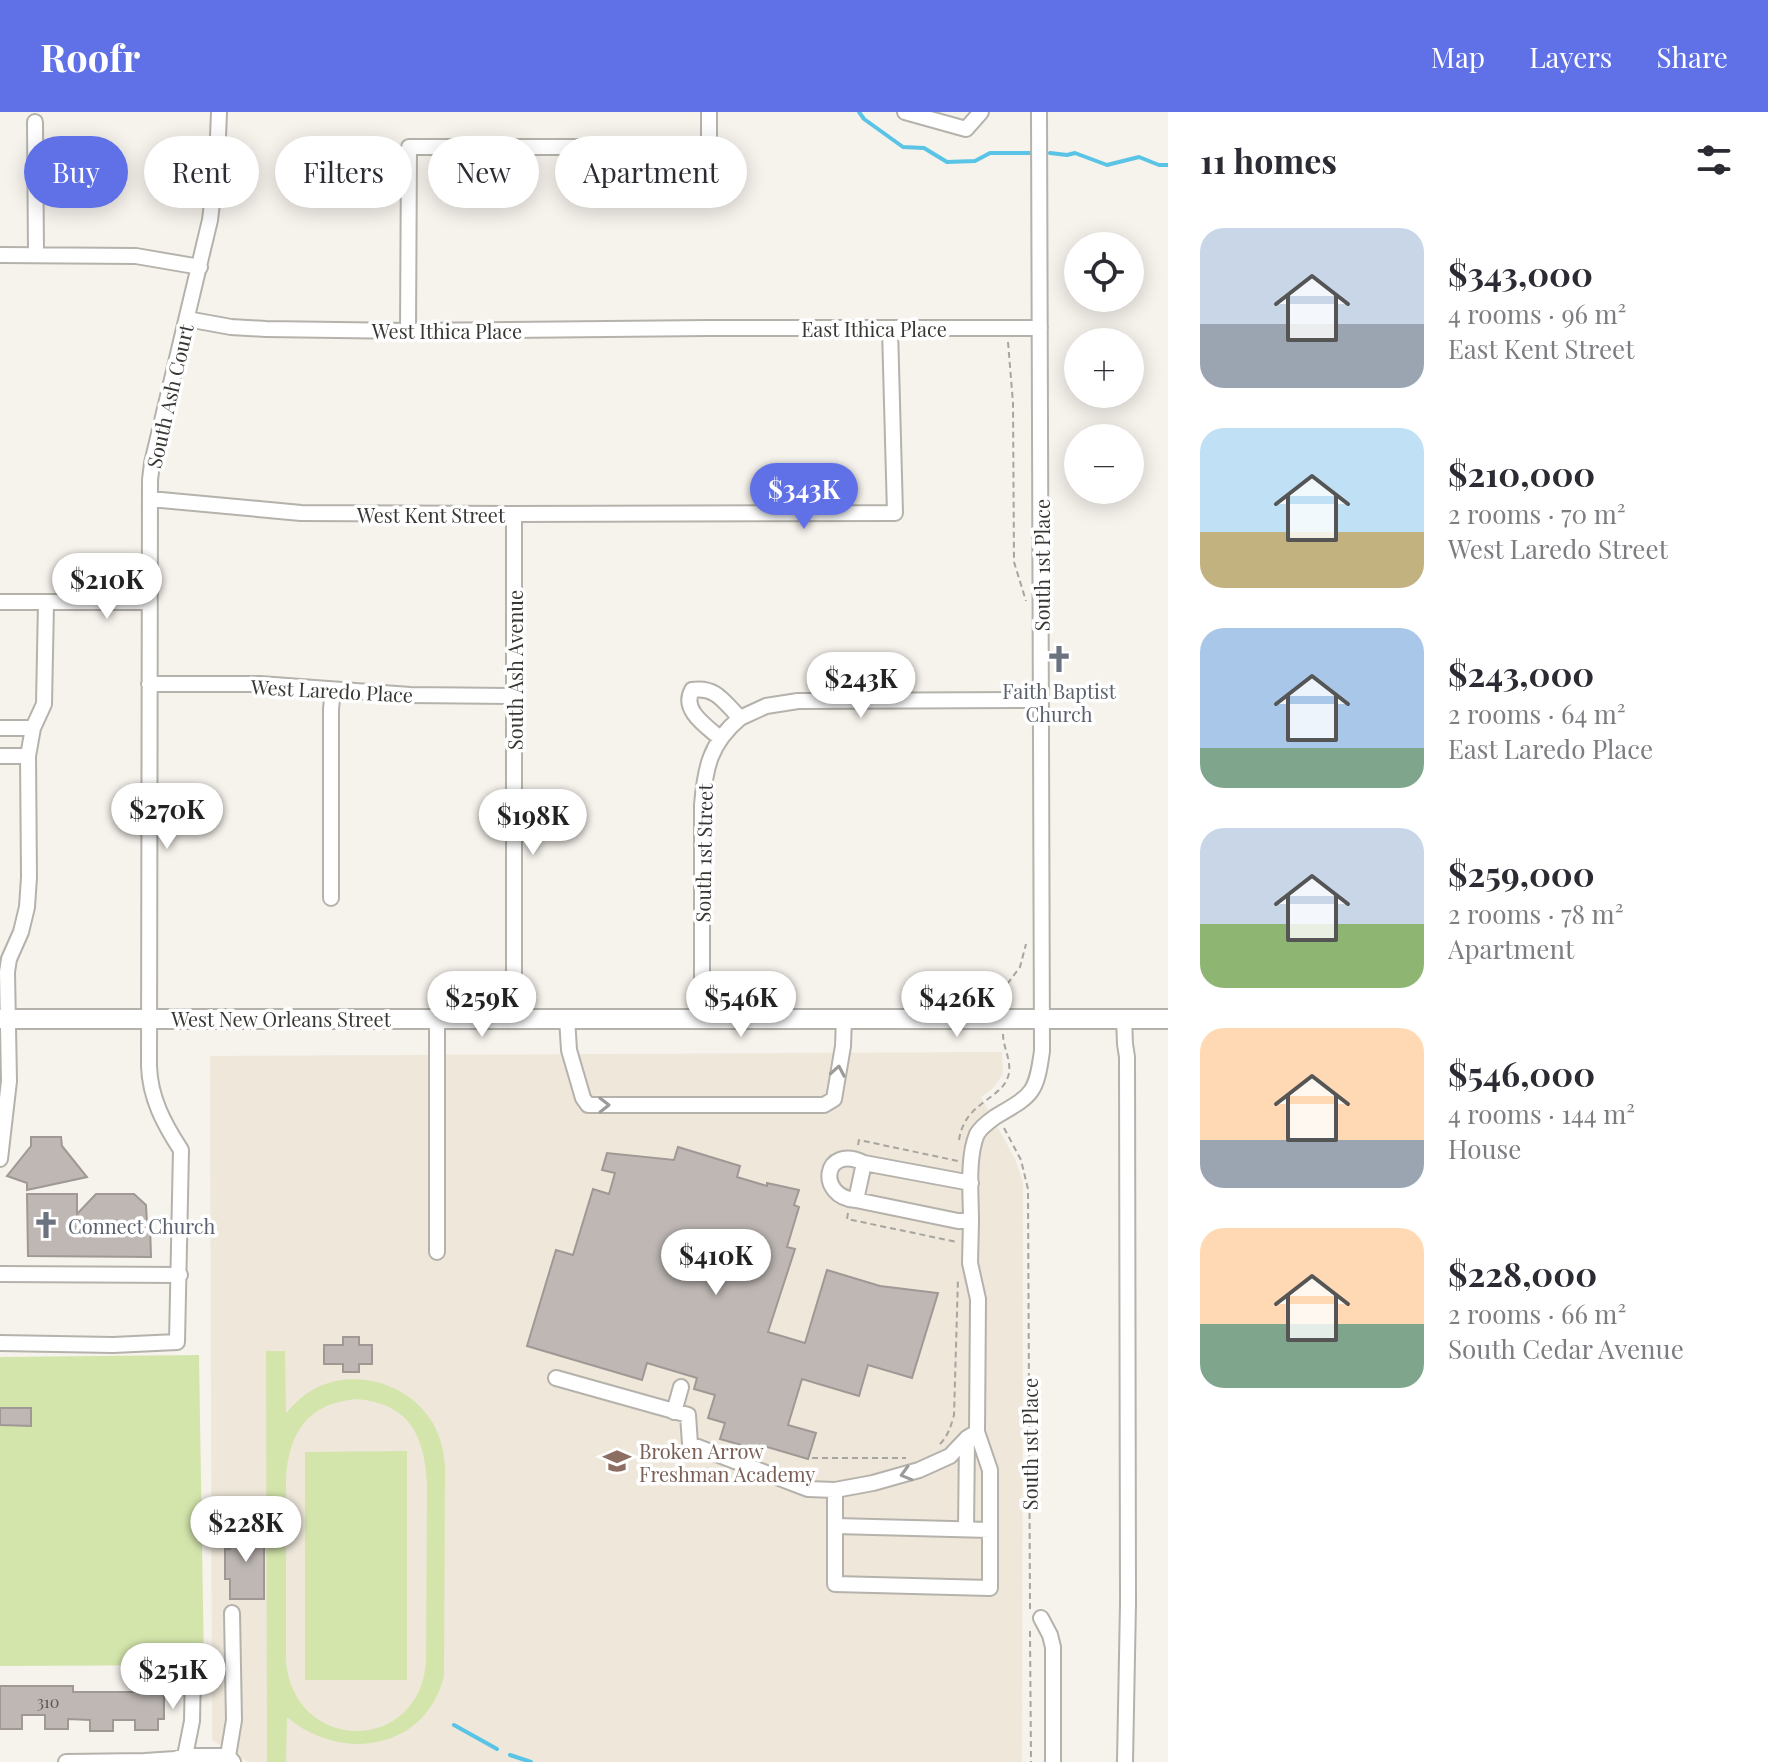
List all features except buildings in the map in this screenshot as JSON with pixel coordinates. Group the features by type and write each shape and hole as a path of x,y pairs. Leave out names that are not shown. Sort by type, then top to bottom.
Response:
{"main road":[{"name":"West New Orleans Street","path":"4,1019 1168,1019"}],"street":[{"name":"South Ash Court","path":"0,1343 113,1345 177,1342 181,1150 165,1126 152,1093 149,1066 150,499 152,463 213,203 219,112"},
{"path":"408,331 409,147 709,147 709,112"},
{"path":"905,112 966,129 981,112"},
{"name":"South 1st Place","path":"966,1529 978,1299 964,1221 966,1182 977,1134 985,1123 1029,1096 1039,1076 1042,1051 1039,112"},
{"path":"35,122 36,255"},
{"path":"0,255 136,256 200,267"},
{"name":"West Ithica Place","path":"187,319 231,327 266,329 707,328"},
{"name":"East Ithica Place","path":"707,328 1040,328"},
{"name":"West Kent Street","path":"150,499 301,513 895,513 890,329"},
{"name":"South Ash Avenue","path":"514,514 514,1018"},
{"path":"0,602 149,602"},
{"path":"0,1159 9,1081 4,1019 7,972 27,907 28,756 33,728 44,704 46,603"},
{"name":"West Laredo Place","path":"149,684 260,684 410,695 515,696"},
{"path":"720,738 688,705 692,690 703,688 713,691 740,718 766,706 798,701 1041,700"},
{"path":"331,898 333,690"},
{"name":"South 1st Street","path":"702,1018 704,778 720,738 740,718"},
{"path":"0,728 33,728"},
{"path":"0,756 28,756"},
{"path":"437,1018 437,1252"},
{"path":"567,1018 569,1050 583,1098 588,1105 824,1105 834,1099 843,1046 844,1018"},
{"path":"1124,1018 1127,1057 1128,1347 1125,1762"},
{"path":"853,1204 860,1156"},
{"path":"964,1221 853,1204 837,1194 829,1176 836,1162 860,1156 966,1182"},
{"path":"0,1275 180,1275"},
{"path":"556,1378 688,1415 690,1444 808,1489 835,1490 919,1470 950,1456 972,1435 990,1470 990,1588 835,1584 835,1490"},
{"path":"674,1412 681,1387"},
{"path":"835,1526 990,1530"},
{"path":"66,1762 145,1761 185,1756 231,1759 234,1720 232,1613"},
{"path":"1036,1617 1050,1635 1053,1647 1053,1762"},
{"path":"185,1756 192,1721 193,1670"}],"path":[{"name":"South 1st Place","path":"1008,337 1013,403 1014,562 1026,603"},
{"path":"1007,998 1008,983 1020,967 1027,943"},
{"path":"990,1106 987,1099 1000,1089 1009,1072 1009,1057 1003,1039"},
{"name":"South 1st Place","path":"1005,1130 1021,1160 1028,1189 1036,1617"},
{"path":"860,1156 859,1140 963,1161 966,1182"},
{"path":"853,1204 847,1219 960,1242 964,1221"},
{"path":"938,1447 945,1439 954,1415 958,1272"},
{"path":"812,1458 912,1458"},
{"path":"1030,1631 1031,1762"}],"shaded area":[{"name":"Broken Arrow Freshman Academy","path":"1002,1052 1003,1074 993,1088 981,1097 1015,1159 1023,1183 1022,1762 248,1762 212,1740 210,1056"}],"green space":[{"path":"266,1351 285,1351 286,1413 314,1389 330,1383 364,1380 381,1383 411,1399 434,1425 442,1446 445,1467 444,1676 434,1701 419,1721 400,1734 378,1742 355,1744 331,1740 308,1731 287,1717 286,1762 267,1762","holes":["357,1399 389,1407 410,1424 422,1450 427,1483 426,1662 418,1692 402,1714 381,1727 357,1731 332,1727 311,1714 294,1692 286,1662 286,1478 291,1447 304,1423 314,1414 340,1402"]},
{"path":"199,1355 204,1665 0,1666 0,1357"},
{"path":"407,1451 407,1680 305,1680 305,1452"}],"waterway":[{"path":"859,112 903,147 924,148 947,162 975,161 990,153 1031,153"},
{"path":"1050,153 1075,153 1107,165 1139,157 1168,165"},
{"path":"454,1725 497,1749"},
{"path":"510,1755 531,1762"}],"place":[{"name":"Faith Baptist Church","path":"1059,659"},
{"name":"Connect Church","path":"46,1225"},
{"name":"Broken Arrow Freshman Academy","path":"617,1461"}]}
